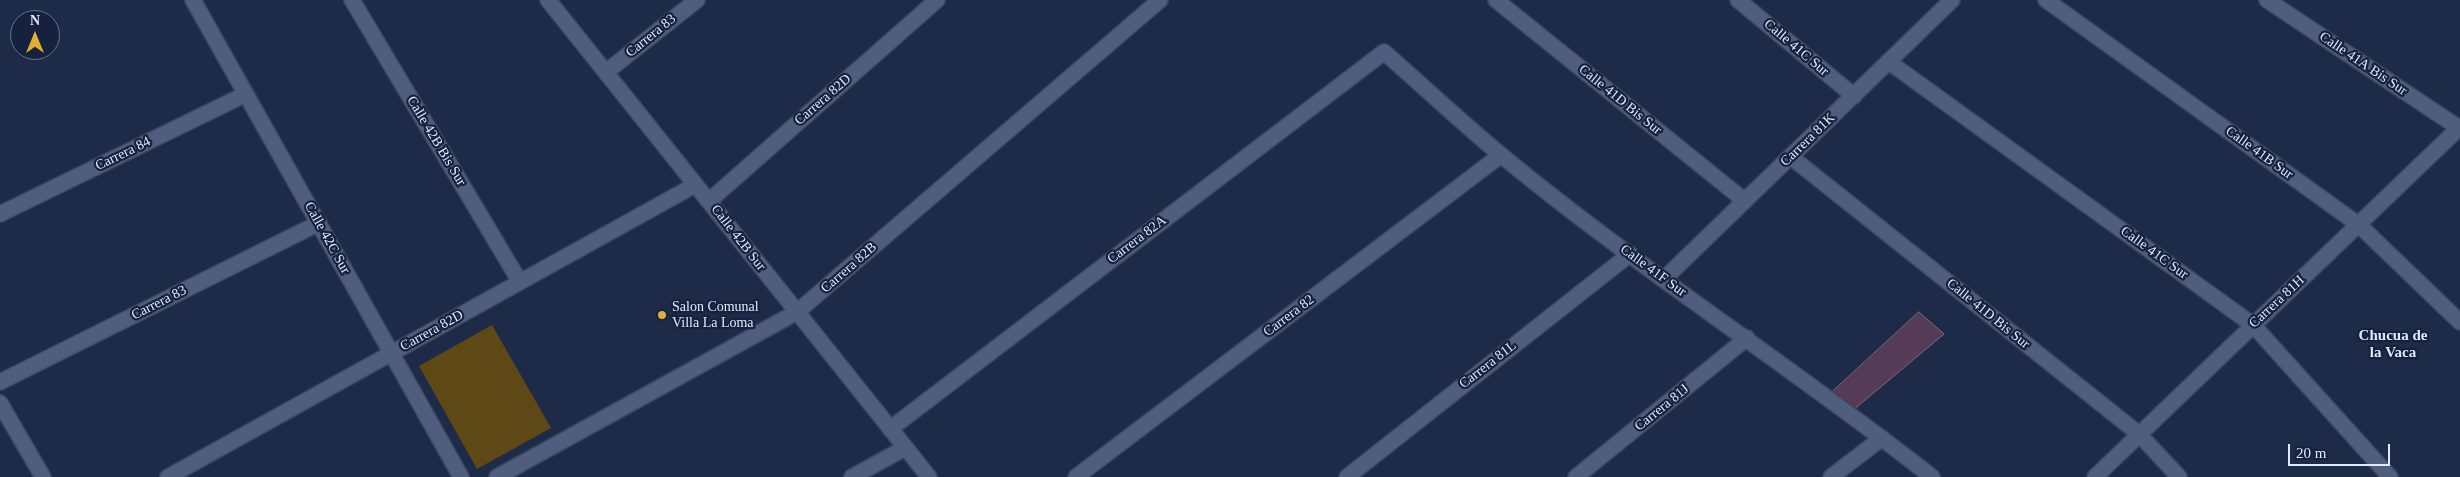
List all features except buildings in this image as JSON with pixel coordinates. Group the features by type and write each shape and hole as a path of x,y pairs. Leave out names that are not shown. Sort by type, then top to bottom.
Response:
{"street":[{"name":"Calle 42C Sur","path":"193,0 461,477"},
{"name":"Calle 42B Bis Sur","path":"352,0 520,282"},
{"name":"Calle 42B Sur","path":"548,0 929,477"},
{"name":"Carrera 83","path":"606,72 697,0"},
{"name":"Carrera 82D","path":"708,201 937,0"},
{"name":"Calle 41D Bis Sur","path":"1496,0 1745,201"},
{"name":"Calle 41C Sur","path":"1738,0 1854,96"},
{"name":"Carrera 81K","path":"1664,279 1952,0"},
{"name":"Calle 41B Sur","path":"2046,0 2359,225 2460,322"},
{"name":"Calle 41A Bis Sur","path":"2267,0 2460,128"},
{"name":"Carrera 82B","path":"497,477 797,312 1154,2"},
{"name":"Calle 41F Sur","path":"1384,52 1501,155 1630,254 1748,338 1932,477"},
{"name":"Carrera 82A","path":"890,429 1384,52"},
{"name":"Calle 41C Sur","path":"1889,62 2253,325 2390,477"},
{"name":"Carrera 84","path":"0,214 246,94"},
{"name":"Carrera 81H","path":"2094,477 2460,128"},
{"name":"Carrera 82","path":"1076,477 1501,155"},
{"name":"Calle 41D Bis Sur","path":"1791,157 2139,434 2179,477"},
{"name":"Carrera 82D","path":"168,477 696,185"},
{"name":"Carrera 83","path":"0,382 319,223"},
{"name":"Carrera 81L","path":"1347,477 1630,254"},
{"name":"Carrera 81J","path":"1576,477 1748,338"},
{"path":"0,403 42,477"},
{"path":"1831,477 1882,438"},
{"path":"852,477 905,448"}],"shaded area":[{"path":"492,325 551,428 477,469 419,366"}],"place":[{"name":"Salon Comunal Villa La Loma","path":"662,315"}],"district":[{"name":"Chucua de la Vaca","path":"2393,344"}]}
